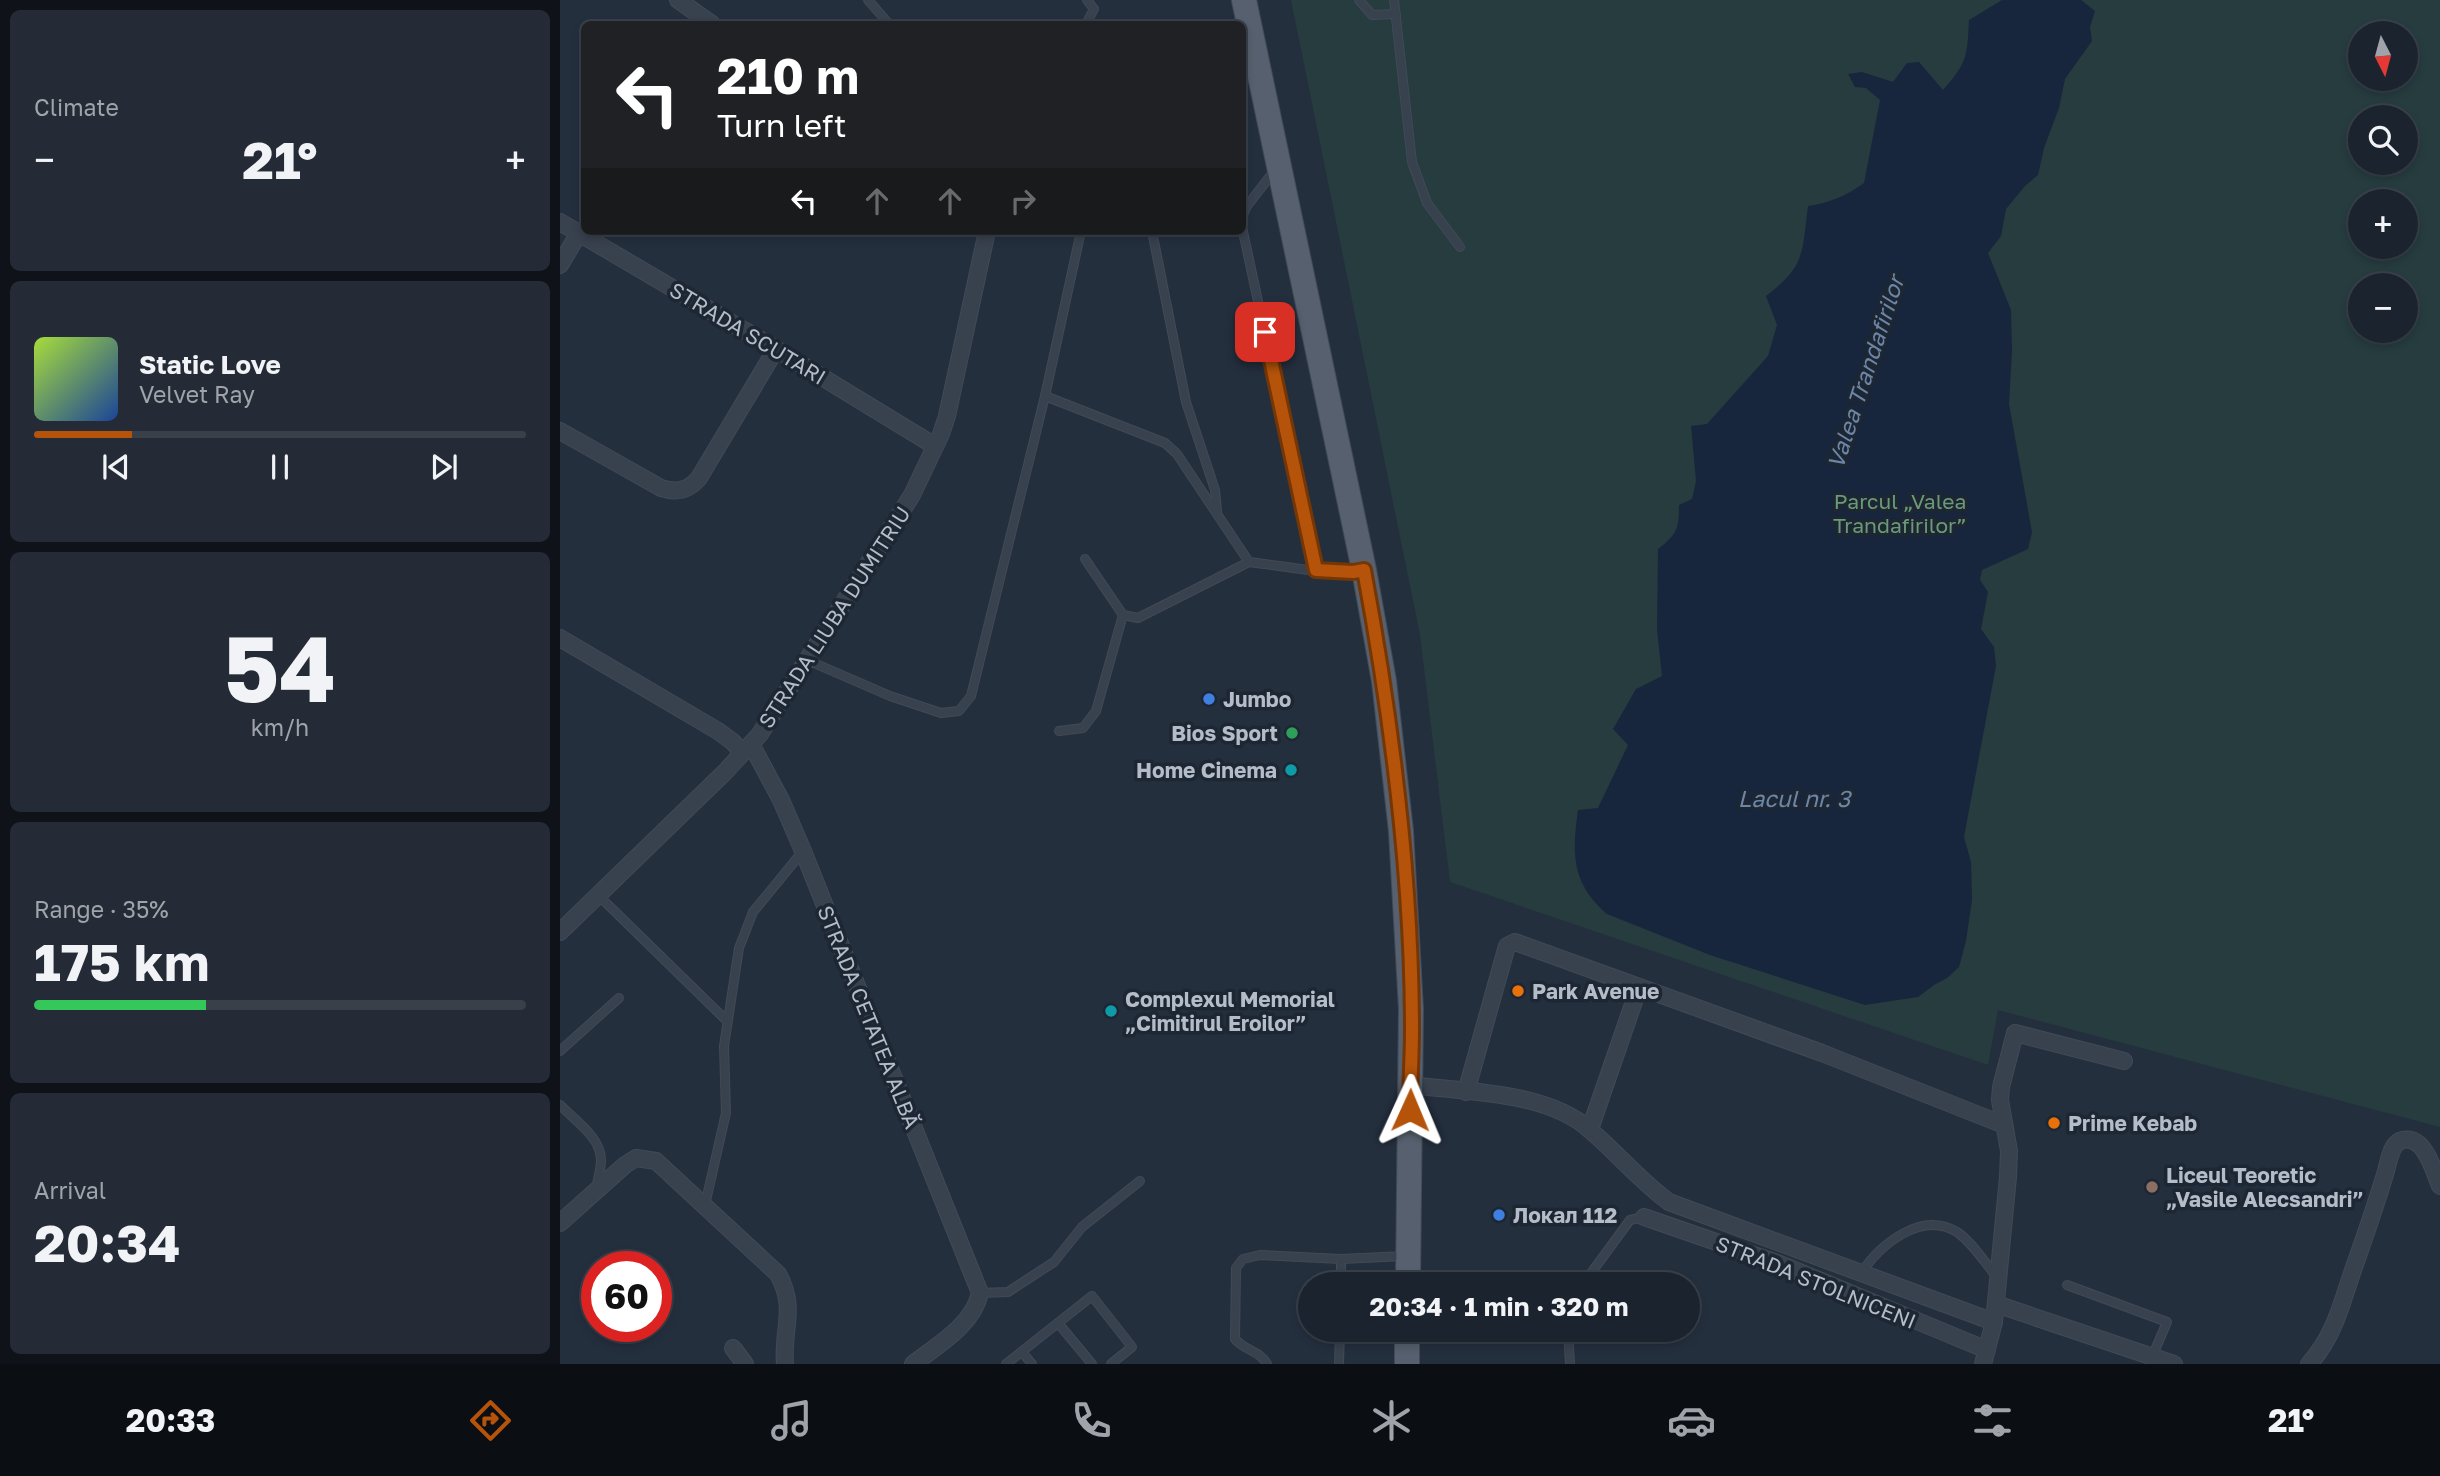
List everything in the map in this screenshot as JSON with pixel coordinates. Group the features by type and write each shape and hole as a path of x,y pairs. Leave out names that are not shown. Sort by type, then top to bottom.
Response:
{"main road":[{"path":"1244,0 1246,21"},
{"path":"1246,26 1250,77 1278,166 1364,570 1384,681 1401,831 1411,1009 1408,1272"},
{"path":"1408,1342 1409,1361"}],"street":[{"path":"678,0 704,21"},
{"name":"STRADA SCUTARI","path":"560,222 579,233"},
{"path":"560,265 579,233"},
{"name":"STRADA SCUTARI","path":"582,235 935,446"},
{"name":"STRADA LIUBA DUMITRIU","path":"560,932 747,749 912,495 941,434 986,235"},
{"path":"560,431 661,488 670,491 686,489 699,478 776,349"},
{"name":"STRADA CETATEA ALBĂ","path":"560,638 747,749 781,800 980,1293"},
{"path":"1466,1092 1499,968 1507,946 1510,942 1515,942 1822,1052 2004,1125"},
{"path":"1590,1129 1639,988"},
{"path":"1985,1357 1994,1322 2008,1177 2009,1151 2000,1100 2001,1087 2015,1033 2124,1061"},
{"path":"1410,1085 1530,1101 1563,1113 1590,1129 1648,1187 1670,1202 1994,1322"},
{"path":"2309,1364 2332,1332 2375,1209 2391,1153 2397,1143 2412,1140 2424,1150 2440,1186"},
{"path":"562,1217 636,1158 656,1161 778,1274 786,1289 789,1316 784,1350 786,1364"},
{"name":"STRADA STOLNICENI","path":"1644,1217 1780,1264 1985,1357"},
{"path":"913,1364 961,1326 977,1305 980,1293"},
{"path":"1996,1304 2175,1364"},
{"path":"733,1348 745,1364"}],"lane":[{"path":"868,0 886,21"},
{"path":"1087,0 1094,9 1088,21"},
{"path":"1359,0 1373,15 1396,14"},
{"path":"1394,0 1412,162 1427,203 1460,247"},
{"path":"1246,208 1278,166"},
{"path":"807,660 890,696 941,713 959,711 971,696 1045,396 1080,235"},
{"path":"1153,235 1186,402 1215,490 1217,514"},
{"path":"1244,235 1316,570"},
{"path":"1045,396 1166,443 1177,454 1249,562"},
{"path":"1085,559 1123,615 1138,618 1249,562 1316,570 1364,570"},
{"path":"1059,731 1083,728 1096,711 1123,615"},
{"path":"704,1208 726,1113 724,1046 739,948 746,926 767,892 803,851"},
{"path":"597,894 727,1021"},
{"path":"560,1051 619,998"},
{"path":"560,1105 591,1136 598,1147 601,1158 596,1191"},
{"path":"980,1293 1008,1292 1054,1262 1082,1227 1140,1181"},
{"path":"1592,1272 1630,1220 1644,1217"},
{"path":"1861,1273 1868,1261 1895,1238 1915,1228 1938,1226 1963,1237 1999,1279"},
{"path":"1267,1364 1257,1352 1235,1339 1236,1268 1239,1262 1250,1256 1260,1255 1341,1259 1408,1256"},
{"path":"1341,1259 1341,1272"},
{"path":"2067,1285 2167,1322 2152,1357"},
{"path":"1006,1364 1092,1296 1132,1347 1111,1364"},
{"path":"1058,1323 1092,1364"},
{"path":"1339,1364 1340,1342"},
{"path":"1569,1342 1570,1364"},
{"path":"1022,1352 1032,1364"}],"green space":[{"name":"Parcul „Valea Trandafirilor”","path":"1291,0 2440,0 2440,1127 1998,1010 1988,1065 1450,882 1420,635"}],"water":[{"name":"Lacul nr. 3","path":"2002,0 2081,0 2095,11 2090,27 2092,41 2065,79 2038,175 2006,209 2001,236 1988,253 2011,310 2009,404 2032,532 2028,549 1982,570 1980,580 1988,592 1981,629 1994,647 1996,666 1964,837 1971,862 1972,900 1959,967 1918,997 1865,1005 1710,955 1607,914 1586,891 1580,879 1575,854 1578,810 1598,808 1628,745 1613,729 1636,689 1662,676 1657,629 1658,549 1676,530 1679,505 1692,499 1696,481 1691,426 1707,424 1768,356 1777,325 1766,296 1789,276 1800,257 1808,206 1837,198 1864,183 1880,100 1866,88 1855,87 1848,74 1862,72 1893,82 1907,63 1919,62 1943,90 1965,58 1969,20"}],"place":[{"name":"Jumbo","path":"1209,699"},
{"name":"Bios Sport","path":"1292,733"},
{"name":"Home Cinema","path":"1291,770"},
{"name":"Park Avenue","path":"1518,991"},
{"name":"Complexul Memorial „Cimitirul Eroilor”","path":"1111,1011"},
{"name":"Prime Kebab","path":"2054,1123"},
{"name":"Liceul Teoretic „Vasile Alecsandri”","path":"2152,1187"},
{"name":"Локал 112","path":"1499,1215"}],"route":[{"path":"1265,332 1316,570 1364,570 1376,634 1401,831 1412,1030 1410,1110"}],"water label":[{"name":"Valea Trandafirilor","path":"1865,372"}]}
